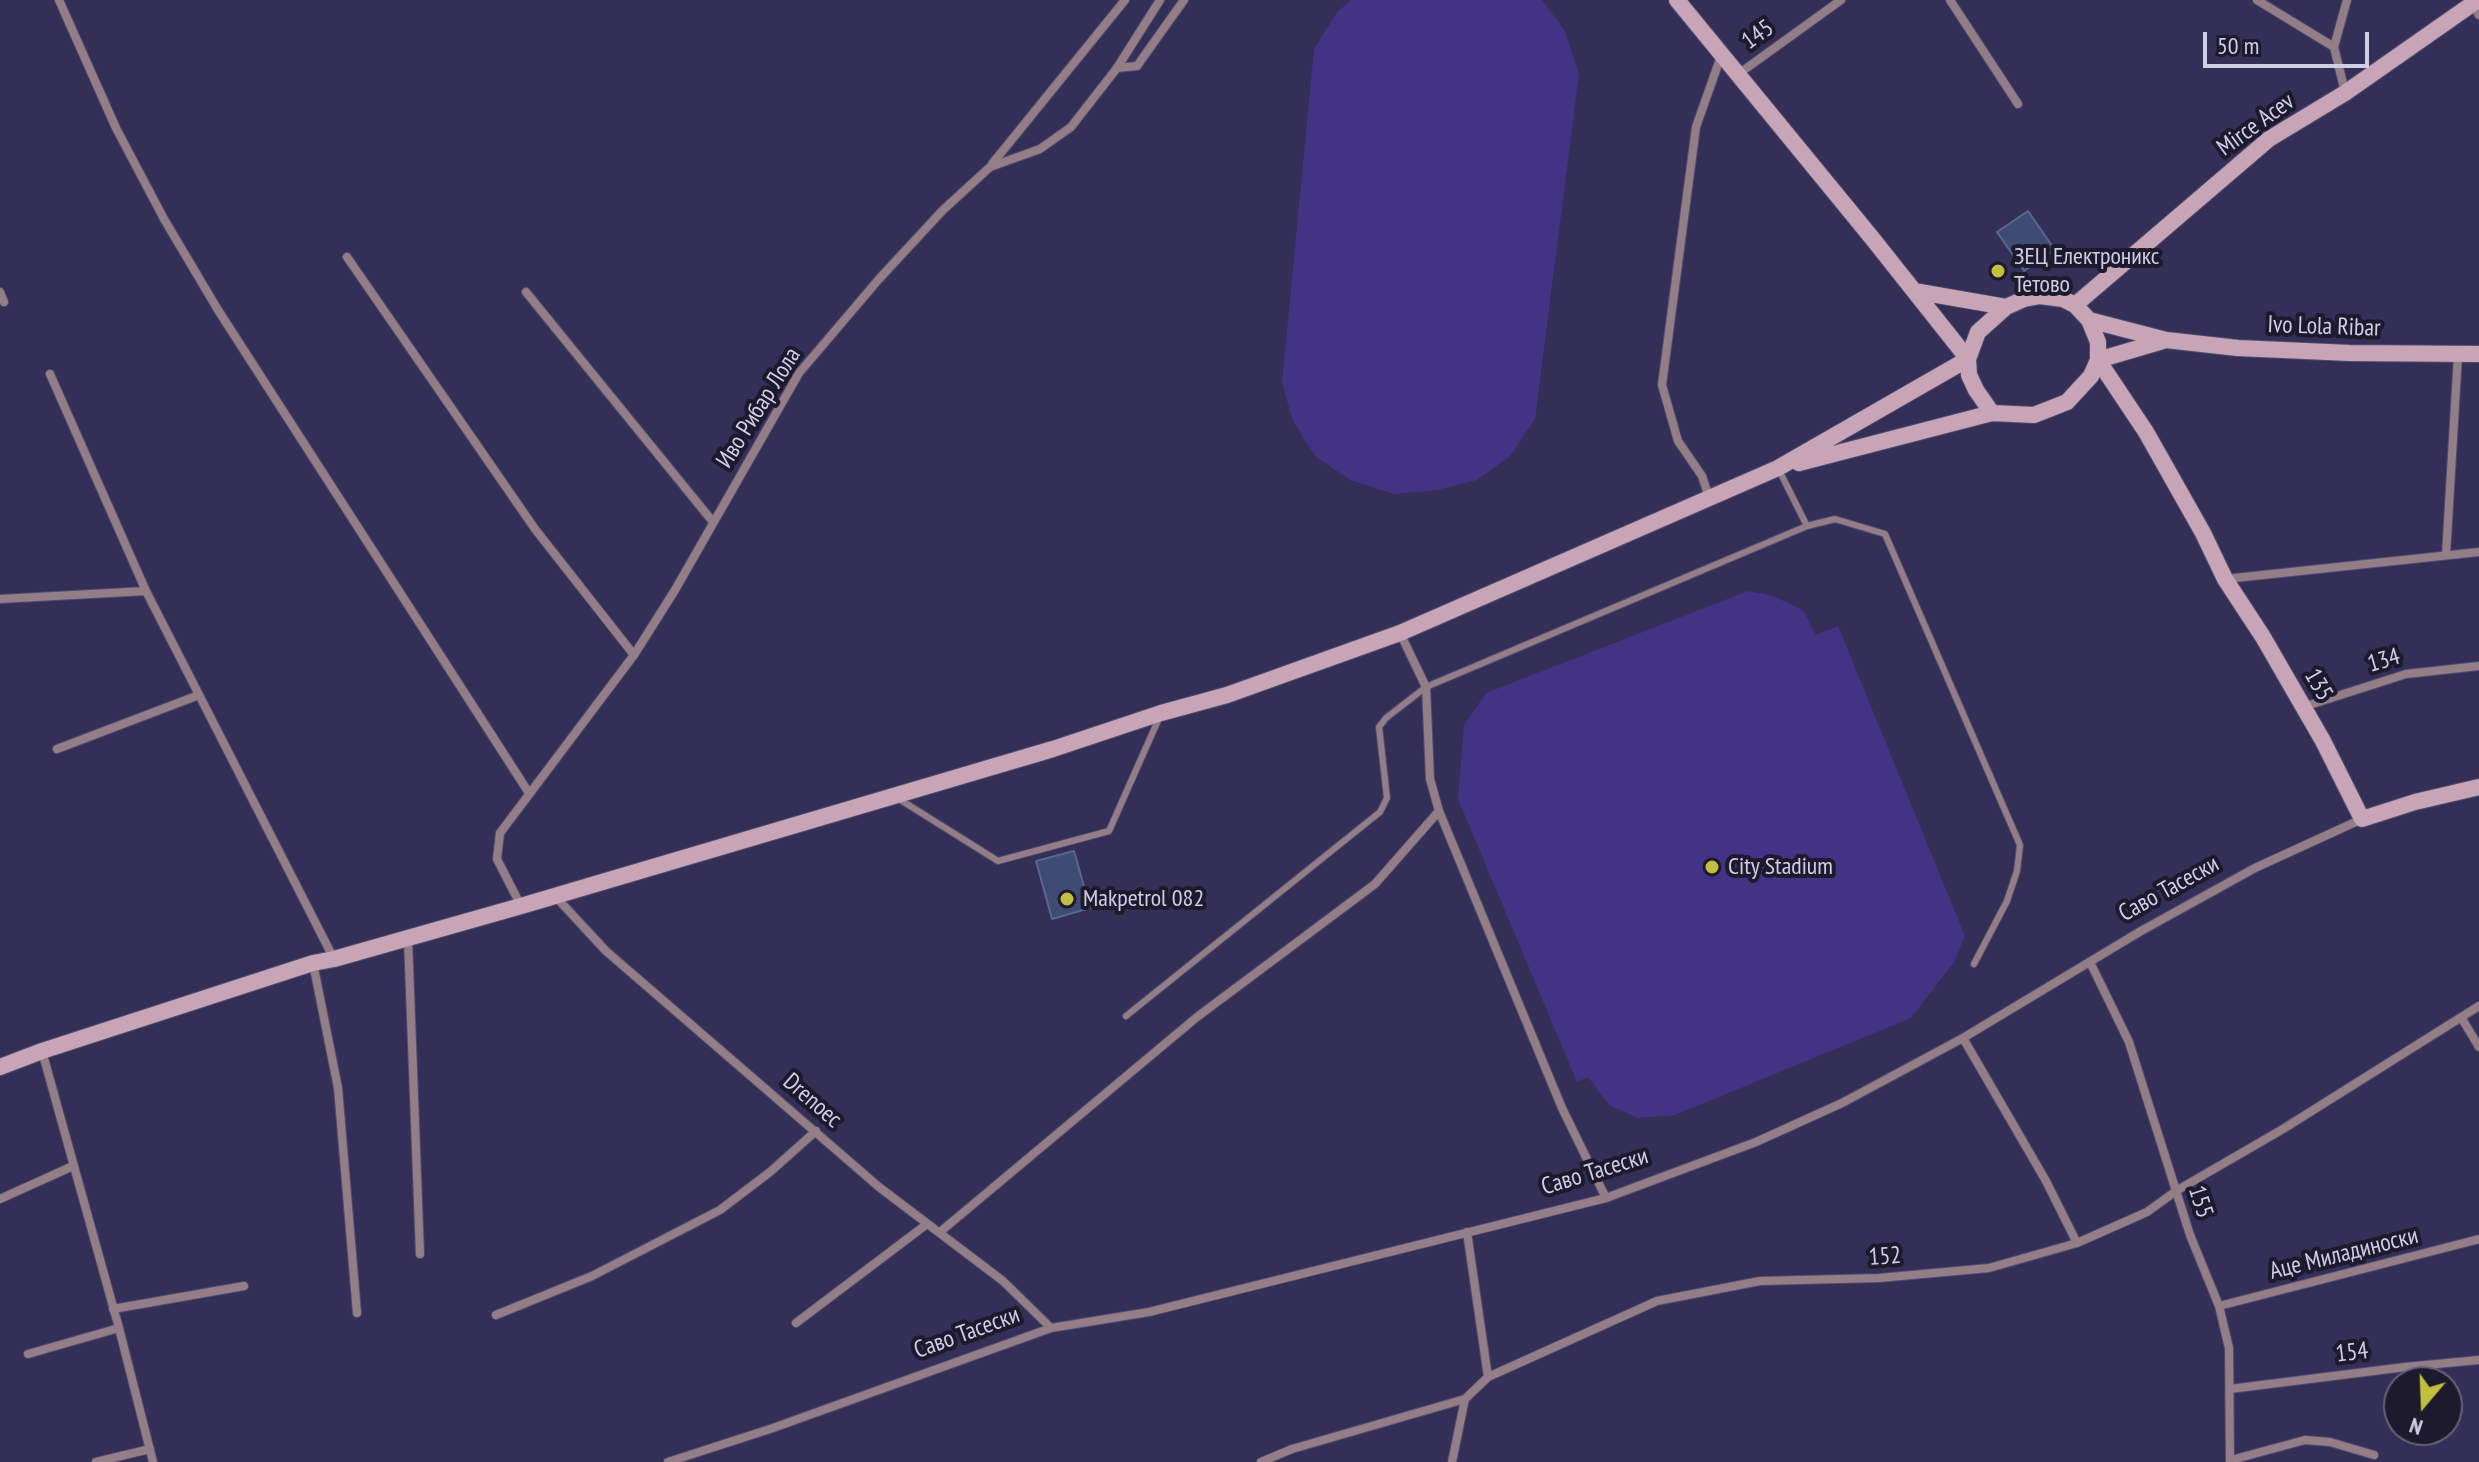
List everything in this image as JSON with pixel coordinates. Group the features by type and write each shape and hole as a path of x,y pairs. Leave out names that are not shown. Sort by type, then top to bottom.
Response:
{"main road":[{"path":"1677,0 1968,359"},
{"name":"Mirce Acev","path":"2075,305 2269,139 2477,6"},
{"path":"1914,291 2006,307"},
{"path":"1778,468 1992,413 2034,415 2067,402 2091,376 2098,360 2098,342 2089,320 2075,305 2063,299 2040,296 2024,299 2006,307 1978,332 1968,359 1969,375 1992,413"},
{"path":"2089,320 2166,340"},
{"path":"2098,360 2166,340"},
{"name":"Ivo Lola Ribar","path":"2166,340 2270,349 2479,354"},
{"path":"0,1067 313,963 521,906 1053,749 1227,695 1400,633 1778,468 1968,359"},
{"name":"135","path":"2098,360 2146,432 2225,579 2263,637 2323,741 2362,819"},
{"name":"Саво Тасески","path":"2362,819 2415,802 2479,787"}],"street":[{"path":"59,0 116,128 164,219 218,310 529,793"},
{"path":"990,167 1125,0"},
{"name":"Иво Рибар Лола","path":"521,906 497,859 500,833 634,655 799,373 943,210 990,167 1040,149 1071,127 1117,68 1160,0"},
{"path":"1117,68 1137,66 1184,0"},
{"name":"145","path":"1737,75 1841,0"},
{"path":"1950,0 2018,104"},
{"path":"2257,0 2334,47"},
{"path":"2345,93 2334,47 2347,0"},
{"path":"1709,498 1702,476 1678,441 1662,385 1696,127 1721,56"},
{"path":"347,257 535,529 634,655"},
{"path":"0,292 4,302"},
{"path":"526,292 713,522"},
{"path":"2446,555 2458,355"},
{"path":"50,374 146,591 334,959"},
{"path":"2225,579 2479,552"},
{"path":"0,599 146,591"},
{"path":"1400,633 1426,687 1430,779 1439,811 1562,1108 1606,1198"},
{"name":"134","path":"2302,707 2406,674 2479,666"},
{"path":"57,749 199,695"},
{"path":"940,1232 1197,1017 1375,884 1439,811"},
{"name":"Саво Тасески","path":"668,1462 773,1428 1051,1328 1149,1312 1606,1198 1785,1129 1842,1103 1963,1038 2141,931 2255,868 2362,819"},
{"name":"Drenoec","path":"554,895 606,951 879,1187 1003,1281 1051,1328"},
{"path":"408,938 420,1254"},
{"name":"155","path":"2090,962 2129,1042 2190,1235 2219,1306 2229,1348 2231,1461"},
{"path":"313,963 338,1088 357,1313"},
{"name":"152","path":"1261,1462 1292,1449 1465,1399 1488,1377 1657,1301 1760,1281 1879,1278 1989,1268 2077,1243 2147,1212 2176,1191 2283,1129 2479,1006"},
{"path":"2461,1017 2479,1047"},
{"path":"1963,1038 2046,1181 2077,1243"},
{"path":"42,1051 153,1462"},
{"path":"496,1315 592,1276 720,1210 770,1172 816,1131"},
{"path":"0,1199 73,1166"},
{"path":"796,1323 927,1224"},
{"path":"1467,1232 1488,1377"},
{"name":"Аце Миладиноски","path":"2219,1306 2479,1239"},
{"path":"113,1309 244,1286"},
{"path":"28,1354 119,1328"},
{"name":"154","path":"2230,1389 2479,1360"},
{"path":"1452,1462 1465,1399"},
{"path":"2231,1461 2305,1440 2330,1442 2374,1455"},
{"path":"96,1462 150,1449"}],"lane":[{"path":"1778,468 1807,526"},
{"path":"1126,1016 1380,812 1387,798 1379,727 1426,687 1807,526 1835,519 1885,534 2020,845 2017,871 2007,901 1974,964"},
{"path":"893,795 998,861 1109,831 1161,713"}],"shaded area":[{"path":"1352,0 1542,0 1565,31 1579,74 1535,419 1510,456 1477,480 1437,490 1394,494 1350,480 1315,456 1293,421 1282,383 1314,49 1338,11"},
{"name":"City Stadium","path":"1748,591 1773,596 1803,610 1816,635 1838,626 1965,936 1954,962 1911,1018 1675,1115 1638,1118 1609,1105 1588,1077 1577,1082 1458,799 1464,725 1486,693"}],"building":[{"path":"2028,211 2055,250 2024,271 1997,232"},
{"path":"1074,851 1090,908 1052,919 1036,861"}],"place":[{"name":"ЗЕЦ Електроникс Тетово","path":"1998,271"},
{"name":"City Stadium","path":"1712,867"},
{"name":"Makpetrol 082","path":"1067,899"}]}
